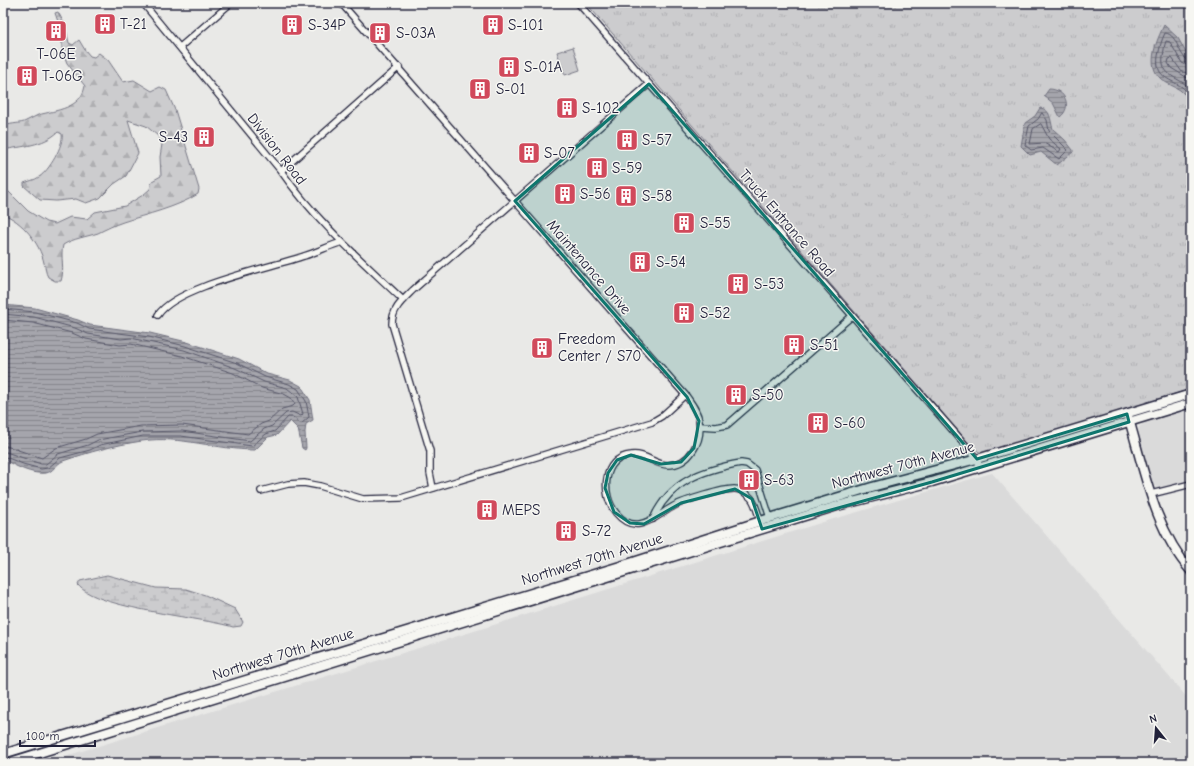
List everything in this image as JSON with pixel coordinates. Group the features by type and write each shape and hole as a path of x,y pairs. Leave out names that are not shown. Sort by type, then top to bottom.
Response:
{"main road":[{"name":"Northwest 70th Avenue","path":"1128,418 1191,394"},
{"name":"Northwest 70th Avenue","path":"3,754 761,525 932,482 978,464 1128,418 1191,403"},
{"path":"1128,418 1151,494 1168,538 1191,571"},
{"name":"Northwest 70th Avenue","path":"7,763 524,605 761,525 770,518 872,487 978,464"}],"street":[{"name":"Division Road","path":"143,3 281,171 297,194 342,242 403,300"},
{"path":"180,47 231,3"},
{"name":"Maintenance Drive","path":"341,3 399,67 686,395 694,407 700,426"},
{"name":"Truck Entrance Road","path":"578,3 852,316 978,464"},
{"path":"281,171 399,67"},
{"path":"433,488 430,473 430,451 392,324 392,316 395,309 403,300 515,201 650,84"},
{"path":"158,316 169,303 204,287 305,256 342,242"},
{"path":"761,525 752,499 746,494 735,489 681,503 644,524 630,523 625,521 611,505 605,488 608,473 617,460 632,455 639,455 661,464 668,465 687,459 694,448 700,426 716,427 727,425 852,316"},
{"path":"261,491 288,484 304,483 320,486 356,498 392,499 652,422 662,416 686,395"},
{"path":"653,519 662,502 678,484 707,472 741,463 747,464 755,470 770,518"},
{"path":"1151,494 1191,484"}],"highlighted area":[{"path":"649,84 977,459 1127,414 1129,422 932,482 762,529 752,499 735,489 681,503 644,524 630,523 614,512 605,488 608,473 617,460 631,455 661,464 681,462 694,448 699,421 687,397 515,201"}],"shaded area":[{"path":"1191,405 1191,480 1157,488 1151,483 1138,438 1139,427 1149,419"},
{"path":"992,473 1191,702 1191,763 43,763 830,520"}],"green space":[{"path":"586,3 1191,3 1191,389 985,453 979,452 967,441"},
{"path":"58,12 65,25 69,43 73,45 79,40 90,56 94,57 99,53 108,60 123,82 134,80 152,91 160,87 166,90 175,110 199,189 198,194 180,203 120,223 98,233 76,239 63,245 63,268 61,281 55,281 48,277 39,248 29,234 17,222 3,214 3,186 28,211 46,222 55,224 70,217 87,219 95,212 125,206 150,189 152,181 161,176 160,157 162,144 158,136 146,126 128,120 138,153 126,176 114,184 100,198 86,203 76,199 56,201 40,200 24,186 24,183 34,180 43,174 51,164 61,145 62,134 58,132 52,137 39,143 3,150 3,127 24,122 38,115 60,110 73,104 83,94 85,86 67,63 62,50 62,33 55,13"},
{"path":"573,47 580,70 565,75 557,52"},
{"path":"107,575 156,588 186,589 205,595 235,609 243,622 241,626 233,627 127,606 89,593 78,585 80,581"}],"water":[{"path":"1164,25 1178,38 1191,62 1191,101 1180,90 1161,79 1156,73 1153,60 1154,52"},
{"path":"1049,89 1059,92 1065,99 1066,108 1060,117 1053,103 1044,96"},
{"path":"1040,108 1046,110 1053,129 1073,150 1073,152 1057,165 1041,152 1030,155 1021,146 1025,123 1035,116"},
{"path":"3,305 35,308 78,320 90,325 150,333 187,342 239,359 267,374 290,380 301,386 310,400 313,420 306,424 306,448 305,450 302,448 298,429 290,421 277,435 268,437 255,450 227,448 184,441 142,441 102,449 63,461 51,471 46,473 35,473 18,467 3,459"}],"place":[{"name":"T-21","path":"105,24"},
{"name":"S-34P","path":"292,25"},
{"name":"S-101","path":"493,25"},
{"name":"T-06E","path":"56,31"},
{"name":"S-03A","path":"380,33"},
{"name":"S-01A","path":"509,67"},
{"name":"T-06G","path":"27,76"},
{"name":"S-01","path":"480,89"},
{"name":"S-102","path":"567,108"},
{"name":"S-43","path":"204,137"},
{"name":"S-57","path":"627,140"},
{"name":"S-07","path":"529,153"},
{"name":"S-59","path":"597,168"},
{"name":"S-56","path":"565,194"},
{"name":"S-58","path":"626,196"},
{"name":"S-55","path":"684,223"},
{"name":"S-54","path":"640,262"},
{"name":"S-53","path":"738,284"},
{"name":"S-52","path":"684,313"},
{"name":"S-51","path":"794,345"},
{"name":"Freedom Center / S70","path":"542,348"},
{"name":"S-50","path":"736,395"},
{"name":"S-60","path":"818,423"},
{"name":"S-63","path":"749,480"},
{"name":"MEPS","path":"487,510"},
{"name":"S-72","path":"566,531"}]}
